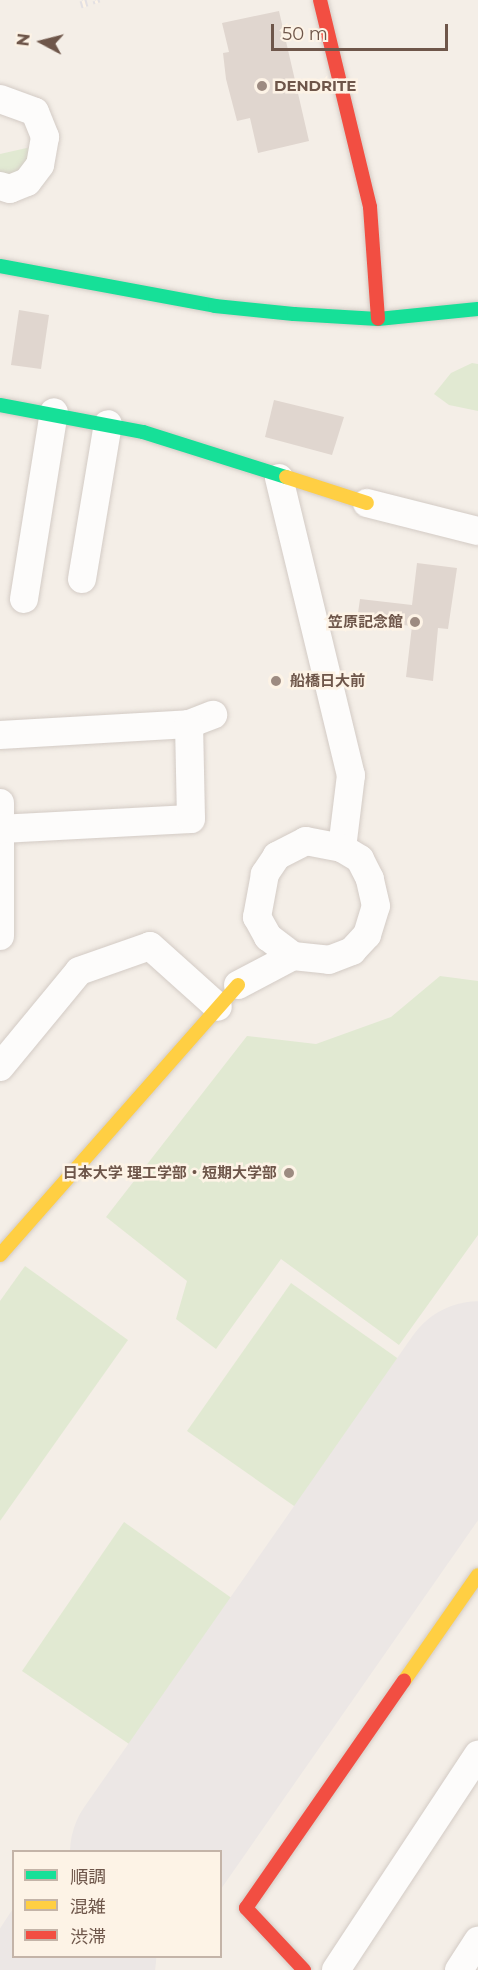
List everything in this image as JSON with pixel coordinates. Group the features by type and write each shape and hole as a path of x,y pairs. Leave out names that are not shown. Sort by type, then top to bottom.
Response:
{"street":[{"path":"320,0 370,207 378,319"},
{"path":"0,99 35,112 45,137 40,165 27,182 10,189 0,186"},
{"path":"0,266 215,306 378,319 478,309"},
{"path":"0,405 54,412 108,424 279,478 478,531"},
{"path":"24,599 54,412"},
{"path":"82,579 108,424"},
{"path":"279,478 351,775 342,848"},
{"path":"0,735 201,720 191,819 0,829"},
{"path":"0,803 0,936"},
{"path":"306,842 342,848 360,859 370,879 376,906 367,935 352,951 329,960 293,956 268,937 257,917 259,895 277,856 306,842"},
{"path":"0,1256 238,985 268,937"},
{"path":"0,1067 79,970 150,946 218,1007"},
{"path":"238,985 293,956"},
{"path":"304,1970 246,1908 478,1575"},
{"path":"336,1970 478,1755"},
{"path":"459,1970 478,1941"}],"green space":[{"path":"31,147 30,162 12,175 0,174 0,154"},
{"path":"472,363 478,364 478,411 449,405 434,394 451,373"},
{"path":"440,976 478,981 478,1235 399,1345 281,1259 216,1349 176,1319 187,1281 106,1217 247,1036 316,1044 391,1017"},
{"path":"25,1266 128,1340 0,1521 0,1301"},
{"path":"291,1283 400,1360 297,1508 187,1431"},
{"path":"124,1522 233,1599 132,1746 22,1671"}],"building":[{"name":"DENDRITE","path":"279,11 309,141 258,153 250,118 237,121 226,79 223,53 229,52 222,23"},
{"path":"19,310 49,315 41,369 11,365"},
{"path":"274,400 344,417 332,455 265,437"},
{"name":"笠原記念館","path":"417,563 457,568 448,629 438,628 433,681 406,677 412,626 357,620 360,599 412,605"}],"runway":[{"path":"150,1850 478,1380"},
{"path":"67,1970 75,1958"}],"railway":[{"path":"83,0 85,7"}],"traffic: fast":[{"path":"0,266 215,306 294,314 378,319 478,309"},
{"path":"0,405 143,432 286,477"}],"traffic: slow":[{"path":"286,477 367,503"},
{"path":"0,1255 238,985"},
{"path":"404,1681 478,1575"}],"traffic: jam":[{"path":"320,0 370,207 378,319"},
{"path":"304,1970 246,1908 404,1681"}],"place":[{"name":"DENDRITE","path":"262,86"},
{"name":"笠原記念館","path":"415,622"},
{"name":"船橋日大前","path":"276,681"},
{"name":"日本大学 理工学部・短期大学部","path":"289,1173"}]}
